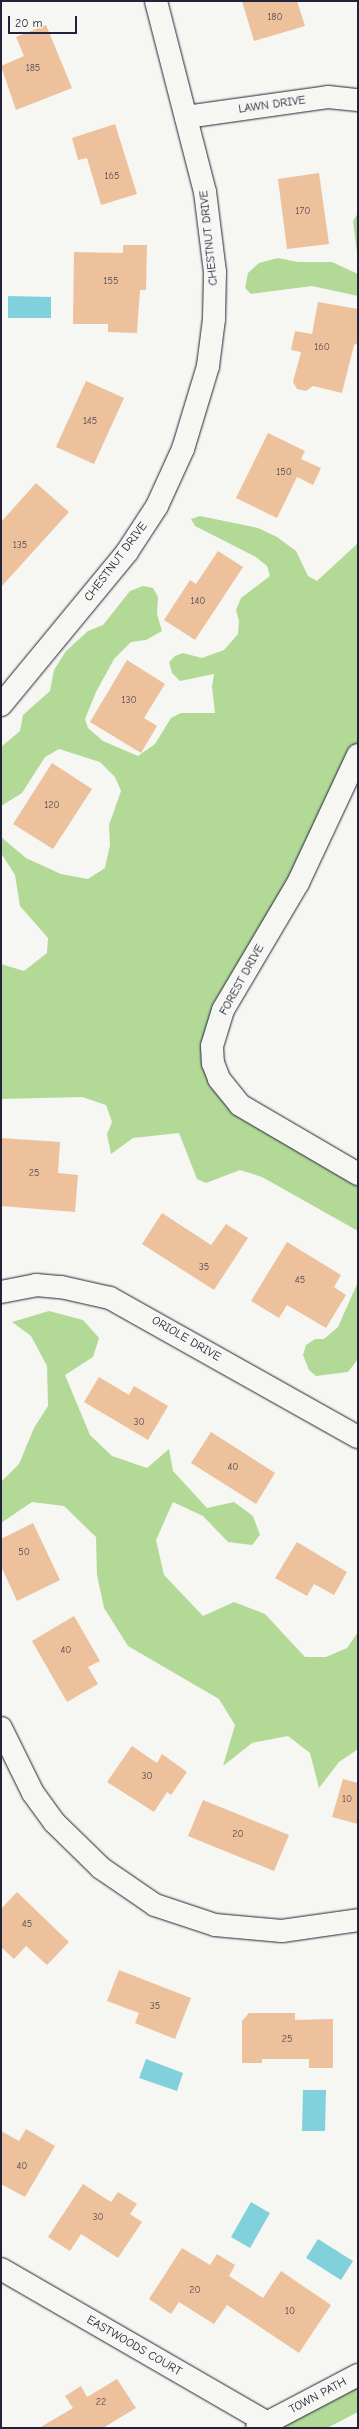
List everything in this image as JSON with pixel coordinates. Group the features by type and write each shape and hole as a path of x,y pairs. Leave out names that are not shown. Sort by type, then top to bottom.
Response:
{"street":[{"name":"CHESTNUT DRIVE","path":"1,705 127,552 157,506 183,449 200,400 214,319 215,272 205,192 156,1"},
{"name":"LAWN DRIVE","path":"186,118 328,98 358,100"},
{"name":"FOREST DRIVE","path":"358,755 298,883 223,1010 212,1046 213,1063 219,1079 240,1105 358,1174"},
{"name":"ORIOLE DRIVE","path":"1,1292 36,1286 61,1286 110,1298 358,1438"},
{"path":"1,1728 33,1793 54,1822 101,1868 155,1905 215,1925 262,1930 318,1928 358,1920"},
{"name":"EASTWOODS COURT","path":"1,2269 262,2425"},
{"name":"TOWN PATH","path":"262,2425 358,2375"}],"green space":[{"path":"358,213 358,261 353,221"},
{"path":"278,258 298,262 332,262 358,274 358,296 312,286 251,294 245,288 248,273 259,263"},
{"path":"200,516 258,528 277,537 296,551 308,576 317,581 358,543 358,755 223,1010 219,1079 358,1174 358,1231 262,1177 240,1170 206,1183 197,1179 179,1133 133,1138 111,1154 107,1134 112,1122 106,1105 82,1097 1,1099 1,964 24,971 47,953 48,938 20,906 15,875 1,853 1,837 26,858 61,874 88,879 105,868 110,845 109,825 121,791 115,777 100,762 59,749 45,757 22,793 1,806 1,747 20,731 23,715 50,691 54,670 66,651 88,631 103,625 130,591 143,586 153,588 158,597 157,614 162,631 146,640 131,642 114,659 96,692 85,719 88,728 103,741 138,756 155,744 171,718 181,713 215,713 212,687 214,674 180,681 172,673 169,662 175,656 183,653 202,658 224,650 238,634 239,621 236,610 241,598 270,576 267,566 256,557 195,526 191,519"},
{"path":"358,1282 358,1359 348,1372 316,1376 309,1370 303,1355 306,1345 315,1339 324,1339 338,1327"},
{"path":"49,1311 83,1320 99,1338 93,1357 65,1375 90,1435 112,1456 147,1468 169,1449 173,1471 207,1508 234,1502 253,1516 260,1535 252,1545 228,1542 203,1516 173,1502 156,1540 164,1575 203,1616 234,1602 265,1614 305,1657 326,1657 347,1648 358,1632 358,1749 339,1762 319,1788 310,1753 288,1736 252,1743 223,1766 235,1725 219,1699 128,1646 104,1608 97,1575 96,1537 64,1506 32,1502 1,1523 1,1482 19,1464 34,1428 48,1406 47,1366 31,1336 12,1322"},
{"path":"358,2373 358,2412 327,2428 249,2428"}],"water":[{"path":"8,296 51,297 51,318 8,318"},
{"path":"146,2059 183,2073 177,2091 139,2078"},
{"path":"303,2090 326,2090 325,2131 302,2131"},
{"path":"251,2202 270,2213 250,2248 231,2237"},
{"path":"318,2239 353,2261 341,2280 306,2258"}],"building":[{"path":"242,1 297,1 305,26 254,41"},
{"path":"46,25 72,88 16,110 1,66 24,56 16,37"},
{"path":"115,124 137,194 101,205 87,158 78,160 72,138"},
{"path":"319,173 329,244 287,249 278,179"},
{"path":"123,245 147,245 146,290 140,290 137,333 108,332 108,324 73,324 74,252 123,253"},
{"path":"318,302 358,309 358,343 354,345 342,393 313,386 306,391 297,389 293,382 301,352 291,350 295,331 312,334"},
{"path":"86,381 124,398 94,464 56,447"},
{"path":"268,433 305,451 301,459 321,468 313,485 297,477 277,518 236,498"},
{"path":"36,483 69,512 1,587 1,522"},
{"path":"218,551 243,567 195,640 164,620 190,580 196,584"},
{"path":"127,660 165,684 144,718 157,726 141,753 90,722"},
{"path":"52,763 92,789 53,849 13,824"},
{"path":"1,1138 60,1142 58,1173 78,1175 75,1212 1,1206"},
{"path":"162,1213 211,1245 226,1224 248,1238 214,1290 142,1244"},
{"path":"287,1242 341,1275 334,1287 346,1295 326,1328 287,1305 279,1318 251,1301"},
{"path":"99,1377 129,1395 134,1386 168,1406 148,1440 84,1402"},
{"path":"211,1432 275,1473 256,1504 191,1463"},
{"path":"33,1523 60,1580 17,1601 1,1566 1,1539"},
{"path":"297,1542 347,1572 334,1595 314,1584 307,1596 275,1578"},
{"path":"74,1616 100,1661 88,1667 98,1684 67,1702 32,1641"},
{"path":"132,1746 157,1763 162,1754 187,1772 171,1795 167,1792 154,1812 107,1782"},
{"path":"343,1779 358,1783 358,1824 332,1817"},
{"path":"203,1800 289,1835 274,1871 188,1836"},
{"path":"17,1892 69,1942 47,1965 26,1946 14,1959 1,1947 1,1909"},
{"path":"119,1970 191,1998 175,2039 135,2023 139,2013 107,2001"},
{"path":"249,2013 295,2013 295,2020 333,2019 333,2068 309,2068 309,2059 262,2059 262,2063 242,2063 242,2021"},
{"path":"26,2129 55,2146 25,2197 1,2184 1,2131 19,2141"},
{"path":"83,2184 111,2202 118,2192 137,2204 130,2214 142,2222 118,2258 81,2234 70,2251 48,2237"},
{"path":"182,2248 210,2265 217,2254 235,2265 229,2276 263,2298 281,2271 331,2305 299,2353 227,2305 214,2324 179,2302 171,2314 149,2299"},
{"path":"117,2379 136,2408 103,2428 39,2428 73,2408 65,2396 81,2386 87,2397"}]}
